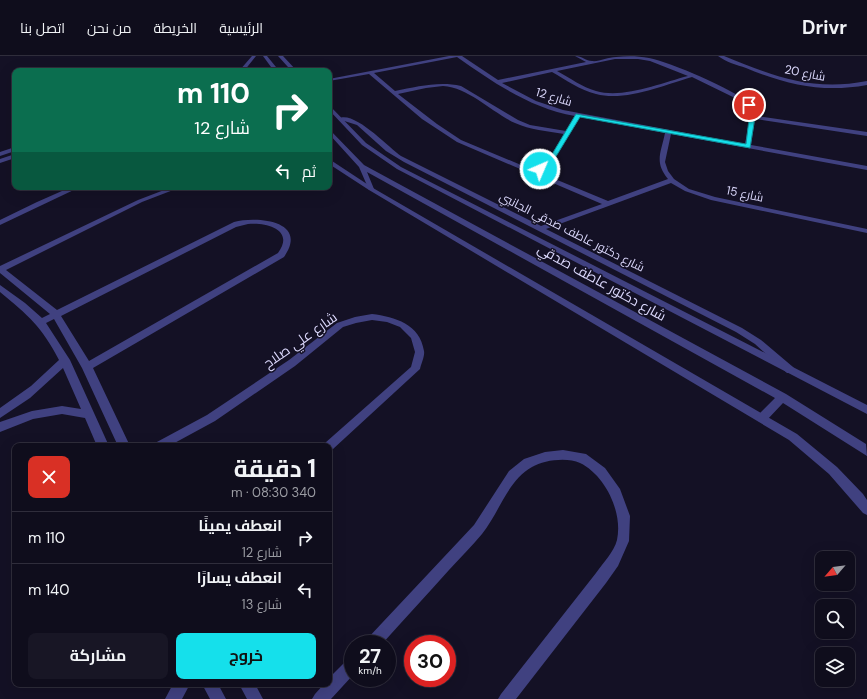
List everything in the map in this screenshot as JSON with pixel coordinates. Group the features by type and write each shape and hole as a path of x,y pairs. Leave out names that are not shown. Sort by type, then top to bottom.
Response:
{"street":[{"path":"244,68 254,56"},
{"path":"265,56 274,68"},
{"path":"332,75 441,56"},
{"path":"332,79 456,56"},
{"name":"شارع 12","path":"459,56 534,104 562,112 867,168"},
{"path":"577,56 591,63"},
{"name":"شارع 20","path":"720,56 798,84 821,88 843,88 867,83"},
{"name":"شارع 20","path":"730,56 780,76 817,84 836,84 867,77"},
{"path":"283,57 291,68"},
{"path":"498,82 615,58 638,58 662,63 742,99 749,105 753,111 748,146"},
{"path":"553,70 595,93 613,95 692,76"},
{"path":"370,72 420,115 460,141 609,204"},
{"path":"394,93 432,85 451,85 459,87 516,122 529,126 568,133"},
{"name":"شارع دكتور عاطف صدقي","path":"332,110 364,144 399,168 867,410"},
{"path":"534,172 550,162 578,116"},
{"path":"752,117 867,134"},
{"name":"شارع دكتور عاطف صدقي الجانبي","path":"341,118 359,123 380,144 398,157 739,330 775,356 792,371"},
{"name":"شارع 15","path":"668,132 661,160 665,171 672,180 687,190 713,199 867,231"},
{"name":"شارع دكتور عاطف صدقي","path":"332,134 362,166 782,397 865,449"},
{"path":"0,148 12,144"},
{"path":"0,154 12,149"},
{"path":"0,161 12,157"},
{"path":"332,163 371,189 793,436 823,460 850,487 867,509"},
{"path":"362,166 371,189"},
{"path":"540,229 672,180"},
{"path":"0,223 39,203 70,190"},
{"path":"123,443 88,367 56,314 0,269 133,204 170,190"},
{"path":"41,322 233,225 249,221 263,222 283,230 288,236 288,243 281,255 88,367"},
{"path":"0,288 41,322 65,360 102,443"},
{"name":"شارع علي صلاح","path":"165,443 211,418 292,363 340,325 355,320 372,318 388,319 403,325 415,337 420,352 415,369 332,443"},
{"path":"0,414 22,400 41,385 65,360"},
{"path":"762,418 782,397"},
{"path":"0,427 32,415 62,410 88,414"},
{"path":"380,635 478,529 513,475 528,463 544,457 563,455 582,458 601,472 616,493 624,516 623,541 614,561 506,699"},
{"path":"332,686 344,674"},
{"path":"173,699 180,687"},
{"path":"212,687 218,699"},
{"path":"249,687 255,699"},
{"path":"320,699 331,687"}],"route":[{"path":"540,169 550,162 578,116 748,146 753,111 749,105"}]}
